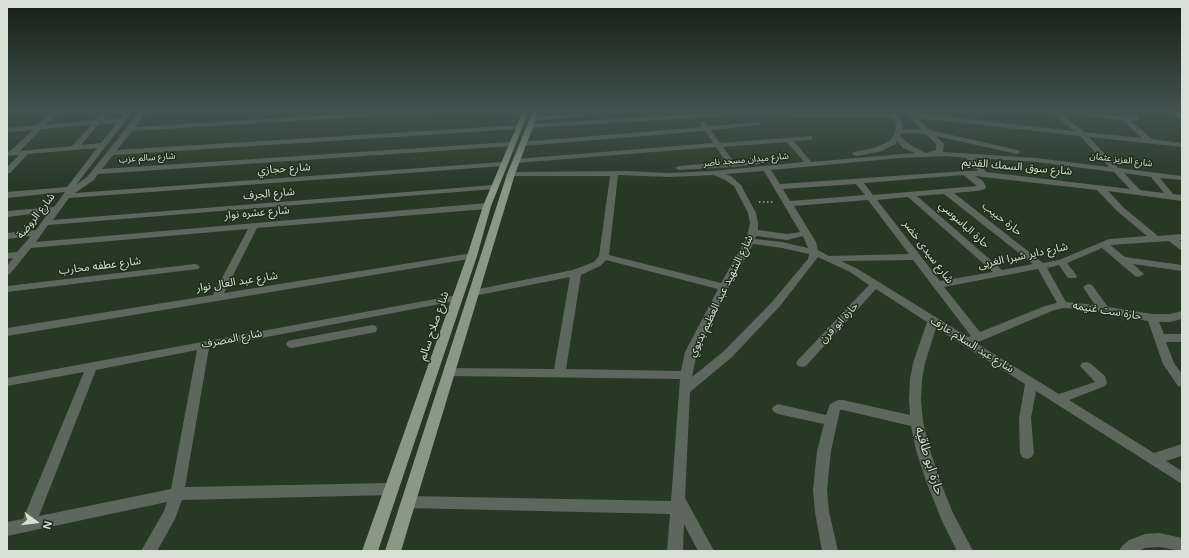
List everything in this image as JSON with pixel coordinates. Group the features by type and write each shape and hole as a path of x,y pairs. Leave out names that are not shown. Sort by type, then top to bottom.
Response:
{"main road":[{"name":"شارع صلاح سالم","path":"370,551 472,256 487,206 514,137"},
{"path":"393,551 511,174 525,137"}],"street":[{"path":"9,154 28,137"},
{"path":"74,148 84,137"},
{"name":"شارع الروضة","path":"7,272 110,137"},
{"name":"شارع الروضة","path":"68,193 86,182 96,172 123,137"},
{"path":"110,153 360,137"},
{"path":"523,144 603,137"},
{"path":"713,137 732,165"},
{"name":"شارع ميدان مسجد ناصر","path":"511,174 628,173 655,175 713,173 766,168 864,153 886,146 895,137"},
{"path":"900,137 906,146 928,155 940,151 941,146 933,137"},
{"name":"شارع العزيز عثمان","path":"950,137 1020,152 1182,172"},
{"path":"1085,137 1137,192"},
{"path":"1111,137 1182,145"},
{"path":"1145,137 1149,141"},
{"path":"516,161 809,138"},
{"path":"789,140 806,162"},
{"path":"976,143 972,144 970,148 972,155 983,173"},
{"name":"شارع سالم عزب","path":"96,172 511,144"},
{"path":"9,154 104,145"},
{"path":"7,171 26,152"},
{"name":"شارع ميدان مسجد ناصر","path":"628,173 657,169 928,155 1009,157"},
{"name":"شارع العزيز عثمان","path":"1009,157 1182,178"},
{"name":"شارع حجازي","path":"7,195 68,193 503,164"},
{"path":"766,168 806,233 814,252"},
{"path":"604,257 614,173"},
{"path":"713,173 734,182 740,177 750,175 771,177"},
{"path":"788,203 947,192 977,189 982,187 980,183 965,173"},
{"name":"شارع سوق السمك القديم","path":"778,187 965,173 983,173 1182,198"},
{"path":"1153,174 1170,196"},
{"name":"شارع سيدى خضر","path":"858,181 938,285 972,340"},
{"name":"شارع الشهيد عبد العظيم بديوي","path":"675,551 685,374 692,352 751,236 754,223 752,213 734,182"},
{"name":"شارع الجرف","path":"45,223 494,187"},
{"path":"1099,187 1120,209 1155,238"},
{"name":"حارة حبيب","path":"947,192 1027,253 1041,266 1064,305"},
{"name":"حارة الباسوسي","path":"911,194 1000,273"},
{"name":"شارع عشره نوار","path":"28,245 487,206"},
{"path":"7,214 56,209"},
{"path":"217,297 254,226"},
{"path":"7,236 38,232"},
{"path":"751,236 764,235 786,237 806,233"},
{"name":"شارع عبد السلام عارف","path":"751,236 814,252 853,270 933,320 972,340 1031,382 1182,478"},
{"path":"1170,237 1182,247"},
{"name":"شارع داير شبرا الغربى","path":"938,285 1061,262 1104,244 1123,240 1182,237"},
{"path":"1104,244 1139,274"},
{"name":"شارع الشهيد عبد العظيم بديوي","path":"684,390 728,354 761,320 813,259 814,252"},
{"path":"7,256 21,255"},
{"name":"شارع عبد العال نوار","path":"7,332 472,256"},
{"path":"474,294 576,273 588,268 604,257 724,287"},
{"path":"829,258 917,257"},
{"path":"1123,260 1182,268"},
{"path":"1061,262 1072,276"},
{"name":"شارع عطفه محارب","path":"7,289 195,267"},
{"path":"560,374 576,273"},
{"name":"حارة ابو قرن","path":"802,363 875,284"},
{"path":"1088,288 1104,309"},
{"name":"شارع المصرف","path":"7,382 457,298"},
{"name":"حارة ست غنيمه","path":"972,340 1048,308 1064,305 1104,309 1152,318 1170,318 1182,315"},
{"path":"351,317 352,333"},
{"path":"1152,318 1169,364 1182,383"},
{"name":"حارة ابو طاقيه","path":"933,320 919,363 916,380 917,422 932,481 966,551"},
{"path":"292,344 372,329"},
{"path":"1159,338 1182,338"},
{"path":"149,551 170,514 177,494 204,345"},
{"path":"28,525 92,366"},
{"path":"1058,399 1099,385 1101,379 1086,366"},
{"path":"449,372 685,374"},
{"path":"1027,453 1025,418 1031,382"},
{"path":"830,551 822,512 820,490 821,469 834,407 838,405 917,422"},
{"path":"778,409 831,421"},
{"path":"1153,459 1182,450"},
{"path":"7,529 177,494 200,492 392,489"},
{"path":"408,502 678,503 706,551"},
{"path":"1127,551 1134,545 1145,541 1159,540 1182,545"}],"path":[{"path":"746,203 788,203"}]}
